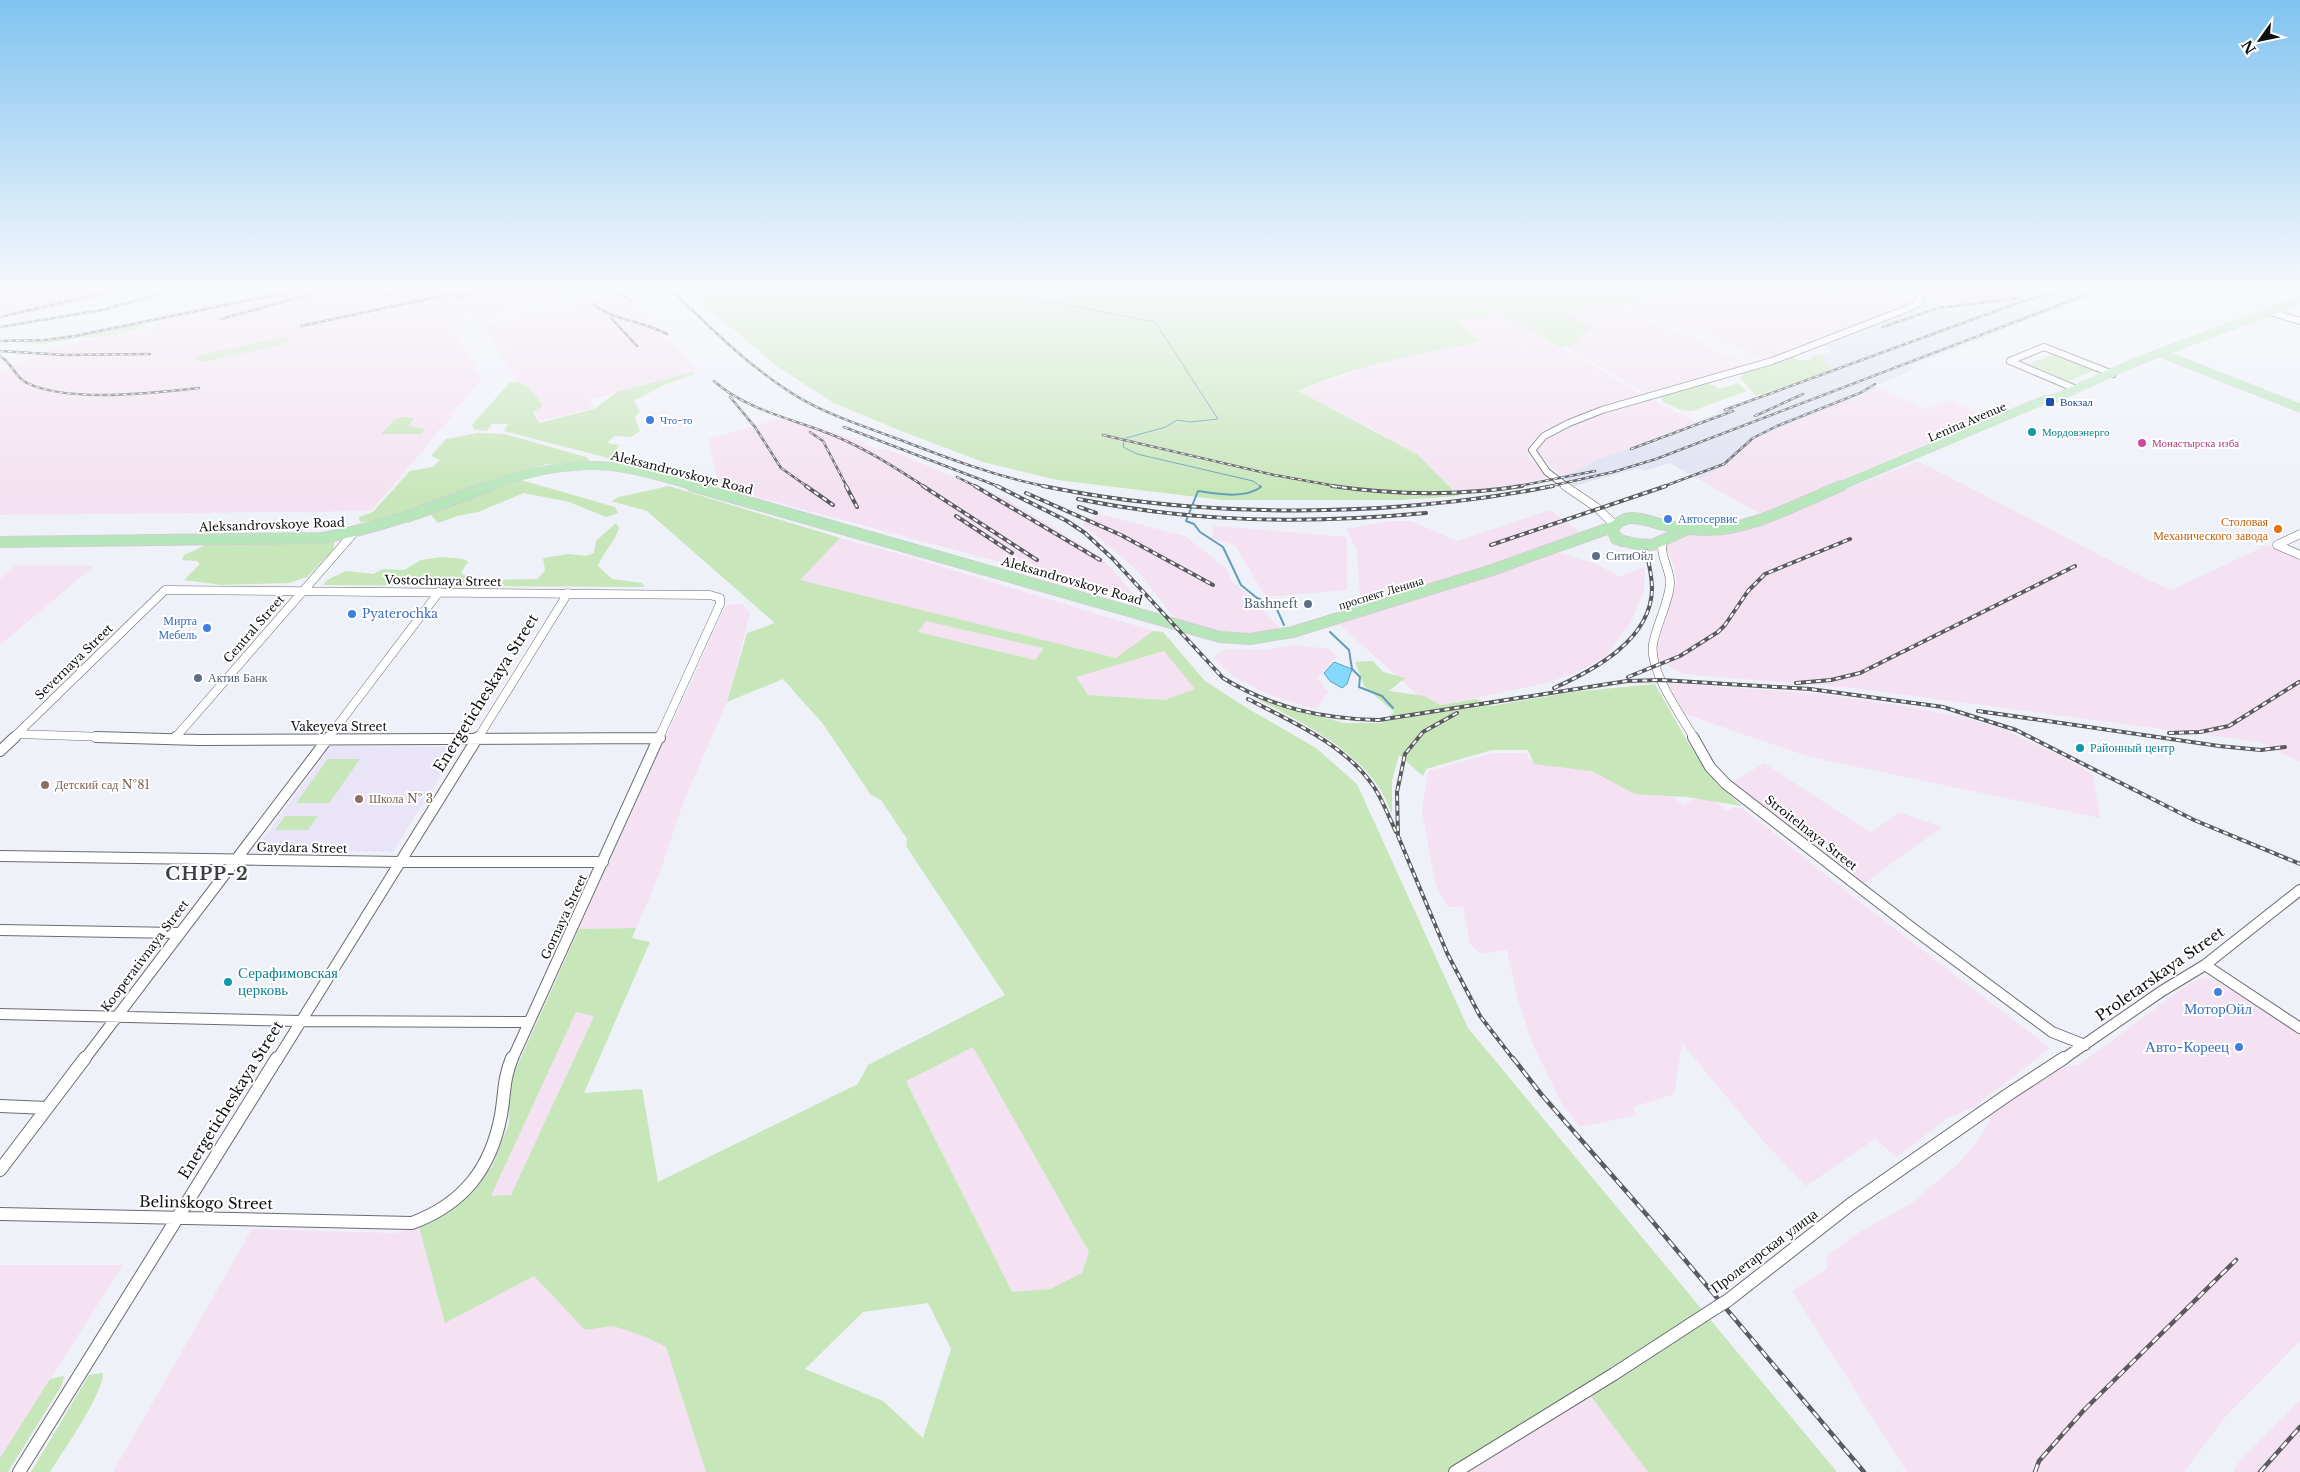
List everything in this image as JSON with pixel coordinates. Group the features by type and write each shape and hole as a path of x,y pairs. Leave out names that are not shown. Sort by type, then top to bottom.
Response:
{"main road":[{"name":"Lenina Avenue","path":"1695,529 1725,530 1749,523 1899,463 2044,400 2056,398 2145,360"},
{"path":"2177,360 2300,408"},
{"name":"Aleksandrovskoye Road","path":"0,542 312,538 352,535 515,476 554,468 612,466 708,491 1172,622"},
{"path":"1628,518 1639,517 1658,523 1695,529"},
{"name":"проспект Ленина","path":"1172,622 1236,639 1265,638 1293,632 1489,572 1555,546 1593,535 1628,518"},
{"path":"1658,523 1666,530 1664,539"},
{"path":"1615,525 1613,534 1622,541"},
{"path":"1593,535 1609,536 1622,541 1654,545 1678,532 1695,529"}],"street":[{"path":"1615,525 1608,515 1569,489 1546,468 1533,454 1532,450 1536,442 1550,432 1600,411 1777,360"},
{"path":"2013,360 2010,361 2076,390"},
{"path":"2076,360 2113,374"},
{"path":"1608,515 1628,518"},
{"path":"2300,534 2277,545 2300,556"},
{"name":"Central Street","path":"174,739 352,535"},
{"name":"Stroitelnaya Street","path":"1664,539 1660,547 1670,582 1653,645 1654,660 1658,674 1710,767 1726,784 2052,1032 2085,1045"},
{"path":"1639,544 1656,551 1663,558"},
{"name":"Vostochnaya Street","path":"165,590 710,595 720,598"},
{"name":"Severnaya Street","path":"0,751 165,590"},
{"name":"Kooperativnaya Street","path":"0,1170 178,933 237,860 439,592"},
{"name":"Energeticheskaya Street","path":"19,1472 398,862 568,593"},
{"name":"Gornaya Street","path":"412,1223 428,1219 458,1198 479,1176 493,1149 501,1114 504,1083 529,1022 660,738 720,604 720,598"},
{"name":"Vakeyeva Street","path":"18,734 174,739 476,740 660,738"},
{"name":"Gaydara Street","path":"0,856 398,862 603,862"},
{"name":"Proletarskaya Street","path":"2085,1045 2162,991 2205,965 2300,890"},
{"path":"0,930 178,933"},
{"path":"2205,965 2300,1028"},
{"path":"0,1014 300,1021 529,1022"},
{"name":"Пролетарская улица","path":"1455,1472 1614,1374 1722,1304 1851,1204 2006,1096 2085,1045"},
{"path":"0,1106 47,1108"},
{"name":"Belinskogo Street","path":"0,1214 412,1223"}],"shaded area":[{"path":"28,360 471,360 482,378 460,406 455,406 453,409 456,409 450,416 452,417 441,430 435,433 437,434 371,511 0,515 0,372"},
{"path":"504,360 687,360 698,371 589,400 594,408 540,421"},
{"path":"1395,360 1583,360 1643,395 1537,437 1527,447 1529,458 1549,477 1516,485 1455,491 1417,454 1369,427 1298,392 1361,369"},
{"path":"1588,360 1735,360 1749,366 1647,394"},
{"path":"1927,360 1910,366 1915,369 1875,386 1877,389 1855,398 1698,479 1670,463 1644,471 1639,468 1574,486 1560,475 1574,472 1596,460 1719,413 1716,411 1824,373 1820,361"},
{"path":"1875,386 1927,409 1948,400 1979,413 1968,426 1761,514 1698,479 1728,465 1755,438 1877,389"},
{"path":"1649,398 1697,422 1596,460 1574,472 1560,475 1541,457 1537,448 1538,444 1553,434 1602,412"},
{"path":"781,418 865,442 863,444 878,450 886,449 973,486 993,498 1000,495 1100,556 1138,599 757,497 718,481 708,439"},
{"path":"1918,461 2142,577 2171,590 2268,545 2300,560 2300,762 2260,742 1853,688 1683,674 1659,661 1656,649 1677,581 1673,563 1665,547 1670,539 1680,535 1788,512"},
{"path":"1550,510 1582,534 1368,605 1360,597 1357,550 1346,529 1392,521 1411,521 1457,541"},
{"path":"1099,514 1185,536 1228,570 1231,580 1257,603 1282,630 1265,634 1239,635 1222,633 1176,620 1137,570 1082,524"},
{"path":"1214,526 1347,537 1347,590 1266,597 1235,545 1212,539"},
{"path":"840,538 913,558 1153,631 1116,658 800,580"},
{"path":"1554,551 1599,565 1619,577 1645,567 1644,590 1631,622 1605,657 1579,671 1547,683 1431,707 1338,623 1452,588"},
{"path":"15,565 94,566 0,645 0,579"},
{"path":"742,604 750,613 727,702 685,798 658,877 636,928 579,929 726,605"},
{"path":"926,621 1043,648 1035,660 917,632"},
{"path":"1293,645 1330,649 1337,657 1317,677 1328,692 1316,709 1272,696 1234,677 1213,658 1224,649 1268,650"},
{"path":"1164,651 1196,689 1165,700 1088,695 1075,677"},
{"path":"1668,683 1820,694 1962,717 2005,730 2093,774 2100,818 1810,757 1685,714"},
{"name":"Школа № 3","path":"331,746 458,747 393,852 255,850"},
{"path":"1494,753 1526,753 1530,760 1589,767 1646,777 1683,805 1705,793 1727,811 1734,807 1743,809 1865,906 2050,1048 1973,1108 1949,1117 1897,1157 1875,1139 1806,1186 1763,1141 1682,1043 1674,1094 1633,1107 1636,1115 1580,1127 1562,1104 1533,1045 1517,996 1507,950 1481,954 1470,944 1463,907 1448,907 1436,886 1422,812 1428,771"},
{"path":"1764,763 1871,833 1899,812 1942,827 1862,885 1731,783"},
{"path":"2202,978 2219,981 2300,1035 2300,1341 2226,1416 2184,1472 1907,1472 1792,1291 1828,1268 1826,1258 1831,1253 1860,1232 1912,1203 1960,1162 1981,1136 1993,1114 2055,1069 2080,1064 2190,983"},
{"path":"576,1012 594,1015 511,1196 491,1196"},
{"path":"973,1047 1089,1252 1082,1273 1050,1289 1012,1292 906,1080"},
{"path":"419,1227 445,1323 534,1276 585,1330 613,1326 646,1337 666,1347 706,1472 113,1472 252,1229 395,1233"},
{"path":"0,1265 123,1265 0,1458"},
{"path":"1585,1387 1648,1472 1453,1472"},
{"path":"2300,1400 2300,1472 2233,1472 2238,1463"}],"green space":[{"path":"197,360 214,360 204,362"},
{"path":"769,360 1394,360 1342,374 1298,391 1417,454 1459,496 1400,500 1222,500 1057,480 983,462 901,431 834,403"},
{"path":"1782,360 1824,360 1821,361 1832,367 1824,373 1756,396 1740,378 1743,373"},
{"path":"2039,360 2069,360 2095,370 2069,381 2028,364"},
{"path":"693,372 694,374 664,385 634,401 640,411 635,417 640,431 631,437 614,436 607,443 619,445 612,459 504,431 508,424 492,424 487,431 474,429 472,425 510,382 521,383 533,393 543,406 533,412 539,423 594,409 617,392"},
{"path":"1707,382 1719,389 1738,383 1747,391 1692,411 1680,410 1662,401 1660,394"},
{"path":"403,417 414,418 409,426 426,429 421,434 381,434 395,419"},
{"path":"478,433 504,434 586,457 589,460 587,463 547,464 463,491 387,520 360,522 359,517 373,512 410,471 432,467 440,460 431,456 446,439"},
{"path":"521,480 615,507 618,513 606,517 569,502 524,493 478,512 457,516 438,523 431,515 408,523 406,519 507,482"},
{"path":"669,486 840,538 800,580 1116,658 1153,631 1163,632 1205,681 1316,748 1357,784 1468,1028 1837,1472 1648,1472 1584,1387 1453,1472 706,1472 666,1347 646,1337 613,1326 585,1330 534,1276 445,1323 419,1227 450,1210 492,1167 509,1123 508,1091 515,1071 579,929 636,928 632,938 650,942 584,1093 642,1089 658,1182 858,1084 868,1065 1005,995 906,846 907,839 881,800 871,795 823,724 783,679 727,702 747,633 775,623 647,511 611,501 619,497","holes":["926,621 1043,649 1035,660 918,632","1164,651 1195,689 1165,700 1088,695 1076,677","576,1012 594,1016 511,1195 491,1196","973,1047 1089,1252 1082,1273 1050,1289 1012,1292 906,1081","928,1303 951,1349 923,1438 883,1401 805,1369 863,1312"]},
{"path":"616,523 619,528 617,533 598,566 612,579 642,583 645,587 323,585 327,580 346,571 373,574 383,569 404,570 421,560 441,557 464,559 468,562 461,573 473,580 538,579 545,570 543,558 569,554 586,556 594,553 596,541"},
{"path":"335,541 333,550 307,577 288,583 222,585 184,580 200,564 197,561 182,560 184,555 208,544"},
{"path":"1373,661 1383,672 1405,678 1389,691 1424,696 1440,705 1476,699 1491,706 1572,692 1655,684 1690,746 1717,784 1742,806 1687,797 1635,794 1592,771 1534,764 1528,750 1492,750 1426,769 1423,776 1399,755 1392,780 1392,814 1378,786 1353,758 1307,726 1257,699 1344,723 1382,723 1394,712 1364,686 1355,662"},
{"path":"328,759 360,759 329,803 296,803"},
{"path":"285,816 318,816 308,830 275,830"},
{"path":"103,1373 97,1395 50,1472 31,1472 89,1375"},
{"path":"64,1376 62,1385 8,1472 0,1472 0,1458 50,1379"}],"water":[{"path":"1334,662 1352,669 1347,684 1342,688 1330,681 1324,673"}],"waterway":[{"path":"1126,438 1166,427 1177,420 1190,422 1218,419 1179,360"},
{"path":"1124,441 1123,447 1137,454 1253,481 1261,487"},
{"path":"1261,487 1254,491 1239,494 1198,491 1186,521 1194,524 1200,532 1223,547 1241,585 1257,598 1275,605 1284,625"},
{"path":"1330,632 1349,650 1352,669 1360,677 1359,687 1382,696 1393,708"}],"railway":[{"path":"5,360 23,381 44,389 65,393 111,395 199,388"},
{"path":"747,360 784,388 824,411 954,460 1010,478 1049,487"},
{"path":"1725,410 1863,360"},
{"path":"1546,487 1613,472 1656,459 1916,360"},
{"path":"714,381 741,400 756,407 820,430 859,447 925,487"},
{"path":"1662,487 1724,464 1753,438 1777,426 1860,393 1875,384"},
{"path":"1755,416 1803,394"},
{"path":"730,397 755,427 781,468 808,487"},
{"path":"1631,449 1733,411"},
{"path":"844,427 1000,487"},
{"path":"810,432 823,441 847,487"},
{"path":"1103,435 1274,475 1341,487"},
{"path":"1514,487 1595,471"},
{"path":"957,477 975,486"},
{"path":"806,486 833,505"},
{"path":"846,486 857,507"},
{"path":"923,486 1037,560"},
{"path":"975,486 1100,560"},
{"path":"997,486 1067,521 1085,533 1112,558 1223,678 1260,697 1298,710 1338,717 1379,720 1627,681 1661,680 1810,689 1943,707 2016,730 2194,820 2300,864"},
{"path":"1043,486 1104,497 1168,504 1232,509 1298,510 1363,509 1428,504 1491,497 1553,486"},
{"path":"1332,486 1403,493 1451,493 1514,487"},
{"path":"1514,487 1522,486"},
{"path":"1491,545 1666,486"},
{"path":"1026,493 1121,535 1213,585"},
{"path":"1078,499 1165,513 1252,519 1338,519 1426,513"},
{"path":"1079,507 1096,513"},
{"path":"956,516 1012,553"},
{"path":"1628,677 1680,656 1718,632 1725,625 1748,591 1765,574 1850,539"},
{"path":"1554,688 1586,672 1618,651 1642,623 1649,607 1652,589 1646,551"},
{"path":"1796,683 1831,680 1860,673 2075,566"},
{"path":"2169,733 2200,732 2229,726 2299,682"},
{"path":"1248,699 1317,736 1348,758 1374,787 1396,832"},
{"path":"1978,711 2219,746 2261,750 2285,747"},
{"path":"1457,713 1423,732 1405,754 1397,792 1398,836 1447,953 1480,1016 1514,1060"},
{"path":"1513,1058 1541,1094 1653,1222 1864,1472"},
{"path":"2035,1472 2039,1461 2084,1410 2236,1260"},
{"path":"2260,1472 2300,1427"}],"place":[{"name":"Вокзал","path":"2050,402"},
{"name":"Что-то","path":"650,420"},
{"name":"Мордовэнерго","path":"2032,432"},
{"name":"Монастырска изба","path":"2142,443"},
{"name":"Автосервис","path":"1668,519"},
{"name":"Столовая Механического завода","path":"2278,529"},
{"name":"СитиОйл","path":"1596,556"},
{"name":"Bashneft","path":"1308,604"},
{"name":"Pyaterochka","path":"352,614"},
{"name":"Мирта Мебель","path":"207,628"},
{"name":"Актив Банк","path":"198,678"},
{"name":"Районный центр","path":"2080,748"},
{"name":"Детский сад №81","path":"45,785"},
{"name":"Школа № 3","path":"359,799"},
{"name":"Серафимовская церковь","path":"228,982"},
{"name":"МоторОйл","path":"2218,992"},
{"name":"Авто-Кореец","path":"2239,1047"}],"district":[{"name":"CHPP-2","path":"207,874"}]}
